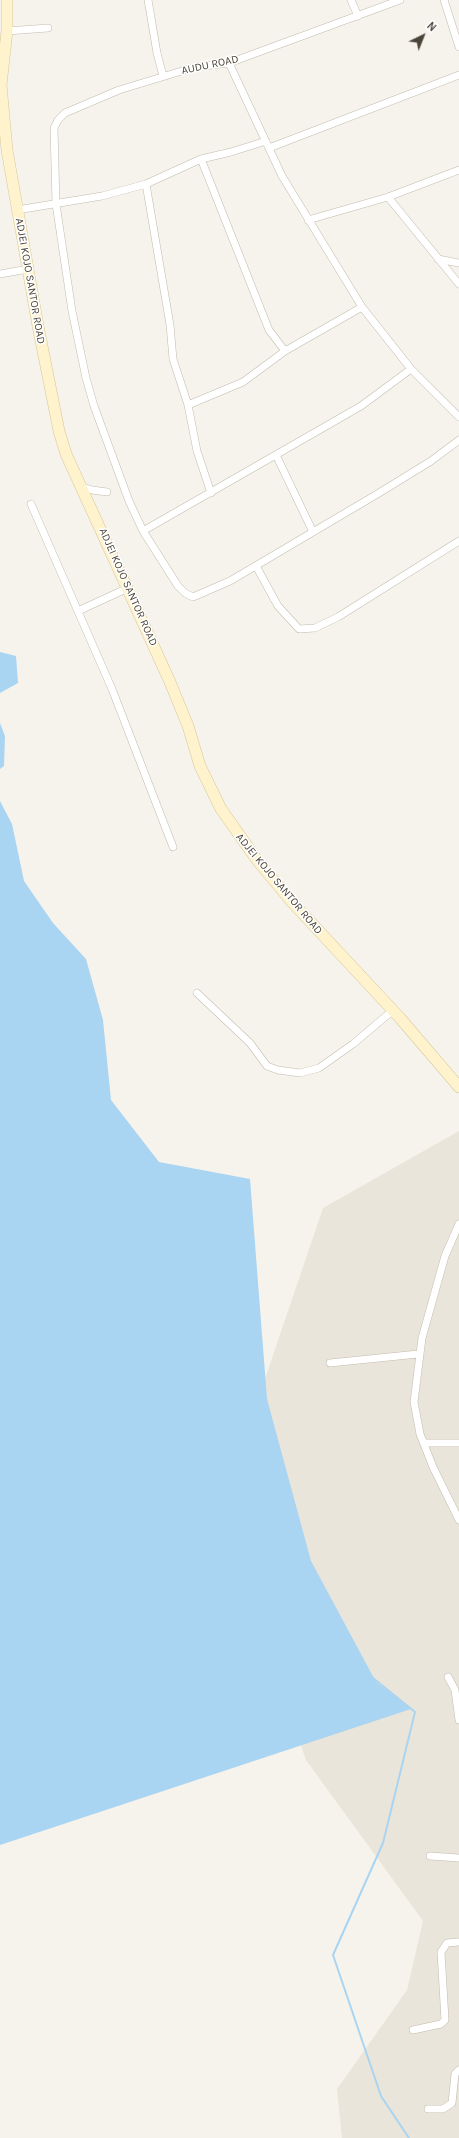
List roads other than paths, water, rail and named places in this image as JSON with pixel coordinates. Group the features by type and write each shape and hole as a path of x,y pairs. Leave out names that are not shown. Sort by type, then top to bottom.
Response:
{"street":[{"name":"ADJEI KOJO SANTOR ROAD","path":"7,0 7,31 1,85 4,151 18,210 59,432 79,485 128,588 188,726 200,766 221,809 257,860 291,901 392,1011 459,1087"},
{"path":"148,0 157,53 163,76"},
{"path":"351,0 358,16"},
{"name":"AUDU ROAD","path":"56,204 54,128 58,120 65,113 94,100 163,76 195,67 229,63 400,0"},
{"path":"444,0 459,47"},
{"path":"7,31 48,28"},
{"path":"229,63 282,176 362,307 411,369 459,417"},
{"path":"18,210 102,196 146,184 200,159 267,144 459,75"},
{"path":"200,159 269,330 285,351"},
{"path":"308,220 388,196 459,170"},
{"path":"146,184 170,326 173,359 188,405 197,451 211,493"},
{"path":"388,196 459,284"},
{"path":"56,204 72,311 86,378 123,488 143,531 178,586 185,593 193,597 230,581 409,476 459,440"},
{"path":"438,259 459,263"},
{"path":"0,274 28,269"},
{"path":"188,405 243,382 285,351 362,307"},
{"path":"143,531 362,406 411,369"},
{"path":"276,455 313,532"},
{"path":"79,485 92,490 107,492"},
{"path":"31,504 112,689 173,848"},
{"path":"256,566 278,606 299,629 315,628 338,617 459,541"},
{"path":"78,611 128,588"},
{"path":"198,993 250,1043 267,1066 278,1070 300,1073 320,1068 353,1044 392,1011"},
{"path":"458,1229 445,1256 418,1354 414,1402 415,1416 424,1444 433,1467 459,1520"},
{"path":"330,1363 418,1354"},
{"path":"424,1444 459,1443"},
{"path":"448,1677 455,1690 459,1720"},
{"path":"430,1856 459,1858"},
{"path":"413,2030 441,2024 445,2020 441,1952 447,1944 459,1942"},
{"path":"428,2109 443,2109 452,2103 455,2074 459,2070"}],"water":[{"path":"0,652 16,656 18,683 0,693"},
{"path":"0,723 5,736 4,766 0,769"},
{"path":"0,801 12,824 24,881 53,923 86,959 103,1020 111,1100 159,1162 250,1179 267,1399 311,1561 376,1682 411,1709 0,1845"}],"waterway":[{"path":"373,1678 415,1712 383,1843 333,1955 381,2096 409,2138"}]}
